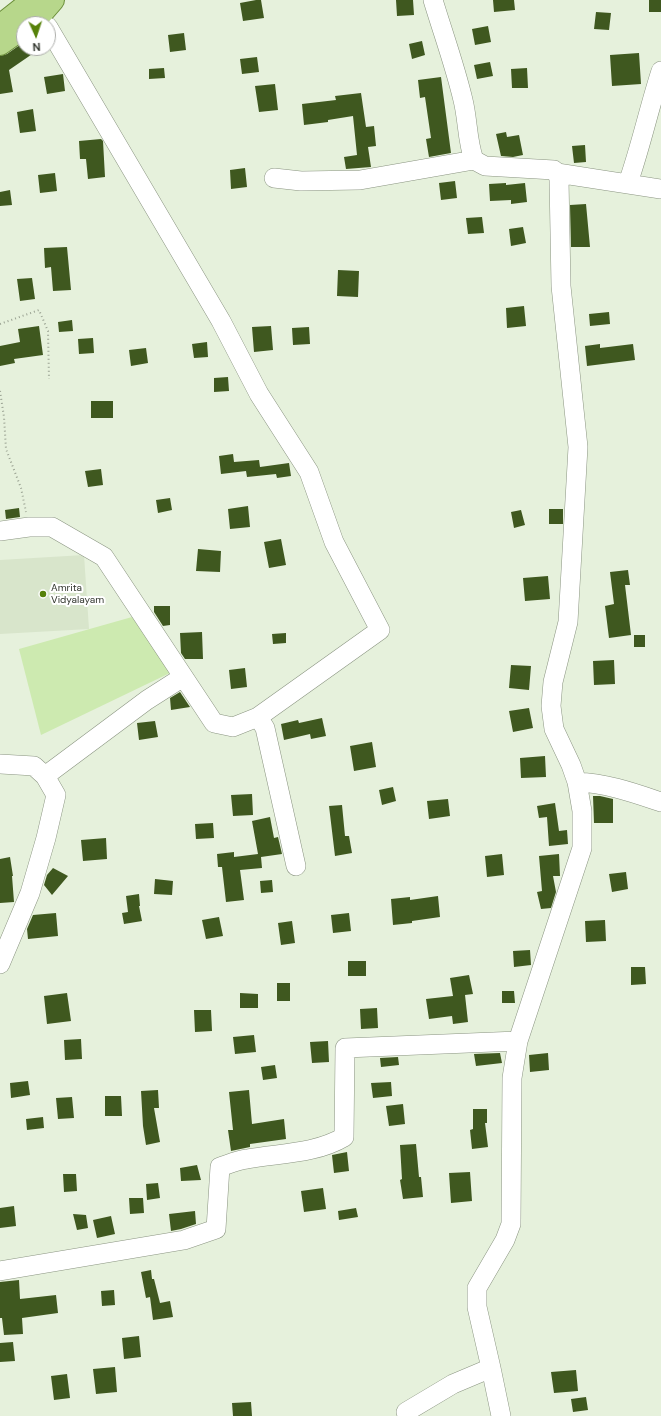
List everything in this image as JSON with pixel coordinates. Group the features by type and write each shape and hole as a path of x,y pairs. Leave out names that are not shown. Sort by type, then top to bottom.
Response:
{"main road":[{"path":"0,26 16,22"},
{"path":"0,44 16,33"}],"street":[{"path":"433,0 460,86 464,103 470,150 474,160"},
{"path":"0,530 29,527 52,527 104,557 214,723 233,727 258,717 380,630 334,542 309,472 259,394 222,321 56,45"},
{"path":"628,183 639,152 650,106 661,71"},
{"path":"274,178 301,181 360,180 474,160 485,166 554,170 557,173 661,189"},
{"path":"501,1416 476,1307 477,1288 505,1240 511,1224 512,1078 518,1042 582,848 582,811 577,782 571,765 554,729 551,706 553,682 568,622 578,447 561,286 559,179 557,173"},
{"path":"45,776 147,700 183,676"},
{"path":"258,717 265,728 296,866"},
{"path":"0,764 34,766 45,776 56,795 46,838 30,893 0,964"},
{"path":"577,782 586,782 621,789 661,802"},
{"path":"0,1271 184,1240 216,1229 220,1166 246,1159 302,1152 334,1144 344,1138 345,1048 518,1042"},
{"path":"406,1412 453,1384 491,1368"}],"path":[{"path":"0,324 39,310 48,331 49,379"},
{"path":"0,391 4,416 6,449 21,488 29,527"}],"shaded area":[{"name":"Amrita Vidyalayam","path":"84,555 89,629 0,634 0,560"}],"green space":[{"path":"132,617 172,672 41,735 19,649"}],"building":[{"path":"261,0 264,18 243,21 240,3"},
{"path":"396,0 413,0 414,15 397,16"},
{"path":"493,0 514,0 515,10 494,12"},
{"path":"649,0 661,0 661,12 649,12"},
{"path":"596,12 611,13 609,30 594,29"},
{"path":"488,26 491,42 475,45 472,29"},
{"path":"184,33 186,50 170,52 168,35"},
{"path":"422,41 425,55 412,59 409,44"},
{"path":"16,48 16,56 29,56 9,70 13,92 0,94 0,56 7,54"},
{"path":"639,53 641,84 612,86 610,55"},
{"path":"257,57 259,72 242,74 240,59"},
{"path":"490,62 493,76 477,79 474,65"},
{"path":"164,68 165,78 149,79 149,69"},
{"path":"527,68 528,88 512,88 511,69"},
{"path":"63,74 65,91 47,94 44,77"},
{"path":"441,77 451,153 429,157 426,139 431,138 425,97 420,98 418,80"},
{"path":"275,84 278,110 259,112 255,86"},
{"path":"361,93 366,127 374,126 376,146 368,147 371,167 346,169 344,157 357,155 353,116 328,120 328,122 304,125 302,104 336,100 335,96"},
{"path":"33,109 36,131 20,133 17,112"},
{"path":"506,132 507,137 519,135 523,155 513,157 501,156 496,134"},
{"path":"101,139 103,141 105,177 88,179 86,159 80,159 79,141"},
{"path":"585,145 586,162 574,163 572,146"},
{"path":"245,168 247,187 231,189 230,170"},
{"path":"55,173 57,191 40,193 38,175"},
{"path":"455,181 457,198 441,200 439,183"},
{"path":"506,183 506,185 525,183 527,202 511,204 511,200 490,201 489,184"},
{"path":"10,190 12,205 0,206 0,192"},
{"path":"586,204 590,247 571,247 570,205"},
{"path":"482,217 484,233 468,234 466,218"},
{"path":"523,227 526,243 511,246 509,229"},
{"path":"67,247 71,290 53,291 51,267 45,268 44,248"},
{"path":"338,270 359,271 358,297 337,296"},
{"path":"32,278 35,299 20,301 17,279"},
{"path":"524,306 526,326 507,328 506,308"},
{"path":"609,312 610,324 590,326 589,314"},
{"path":"72,320 73,331 59,332 58,322"},
{"path":"39,326 43,355 14,359 15,363 0,366 0,346 20,342 18,329"},
{"path":"271,326 273,350 254,352 252,327"},
{"path":"309,327 310,344 293,345 292,328"},
{"path":"93,338 94,353 79,354 78,339"},
{"path":"207,342 208,357 194,358 192,344"},
{"path":"600,344 600,348 633,344 635,360 587,366 585,346"},
{"path":"146,348 148,363 131,366 129,350"},
{"path":"228,377 229,391 214,392 214,378"},
{"path":"91,401 113,401 113,418 91,418"},
{"path":"233,454 234,462 259,460 260,467 289,463 291,476 277,478 276,474 247,477 246,471 221,474 219,456"},
{"path":"101,469 103,485 88,487 85,471"},
{"path":"170,498 172,510 158,513 156,500"},
{"path":"248,506 250,527 230,529 228,509"},
{"path":"19,508 20,517 6,519 5,510"},
{"path":"549,509 563,509 563,524 549,524"},
{"path":"521,510 525,525 514,528 511,512"},
{"path":"281,539 286,565 269,568 264,542"},
{"path":"198,549 221,551 220,572 196,571"},
{"path":"628,570 630,585 625,585 631,635 609,638 605,606 614,604 610,572"},
{"path":"548,576 550,599 525,601 523,578"},
{"path":"154,606 170,606 170,625 163,626 154,612"},
{"path":"202,632 203,659 185,659 181,653 180,633"},
{"path":"286,633 286,643 273,644 272,634"},
{"path":"634,635 645,635 645,647 634,647"},
{"path":"614,660 615,684 594,685 593,661"},
{"path":"511,665 531,666 529,690 509,688"},
{"path":"245,668 247,687 231,689 229,670"},
{"path":"180,692 190,707 171,710 170,698"},
{"path":"529,708 533,728 513,732 509,711"},
{"path":"322,718 326,736 311,739 310,734 284,740 281,724 298,720 299,723"},
{"path":"155,721 158,737 139,740 137,723"},
{"path":"372,742 376,767 354,771 350,746"},
{"path":"545,756 546,777 521,778 520,758"},
{"path":"393,787 396,801 382,805 379,790"},
{"path":"252,794 253,815 233,816 231,795"},
{"path":"593,796 613,799 613,823 594,823"},
{"path":"448,799 450,816 429,819 427,801"},
{"path":"555,803 559,831 567,830 568,844 549,846 547,817 539,818 537,806"},
{"path":"342,805 345,836 349,836 352,853 335,856 329,806"},
{"path":"270,817 274,838 278,837 282,854 261,857 262,868 240,870 244,900 226,902 222,867 218,867 217,854 234,852 234,857 258,854 252,821"},
{"path":"213,823 214,838 196,839 195,824"},
{"path":"106,838 107,859 83,861 81,840"},
{"path":"502,854 504,875 487,877 485,856"},
{"path":"559,854 560,876 553,876 556,892 551,908 541,909 537,892 542,891 539,856"},
{"path":"10,857 13,876 14,902 0,903 0,859"},
{"path":"53,868 68,876 52,895 44,885 47,875"},
{"path":"626,872 628,889 612,892 609,874"},
{"path":"155,879 173,881 172,895 154,894"},
{"path":"272,880 273,892 261,893 260,881"},
{"path":"139,894 139,906 142,921 124,924 122,913 128,912 126,896"},
{"path":"438,896 440,917 412,921 412,923 393,925 391,899 410,897 410,900"},
{"path":"56,913 58,936 28,939 27,929 33,915"},
{"path":"349,913 351,931 333,933 331,915"},
{"path":"219,917 223,936 206,939 202,920"},
{"path":"605,920 606,941 586,942 585,921"},
{"path":"292,921 295,943 281,945 278,923"},
{"path":"530,950 531,965 514,967 513,951"},
{"path":"348,961 366,961 366,976 348,976"},
{"path":"631,967 645,967 646,984 631,985"},
{"path":"469,975 473,994 465,995 468,1022 453,1024 452,1016 429,1019 426,999 453,996 450,978"},
{"path":"277,983 290,983 290,1001 277,1001"},
{"path":"502,991 514,991 515,1003 502,1003"},
{"path":"67,993 71,1021 47,1024 44,996"},
{"path":"240,993 258,994 258,1008 240,1008"},
{"path":"377,1008 378,1028 361,1029 360,1009"},
{"path":"194,1010 211,1010 212,1031 195,1032"},
{"path":"254,1035 256,1052 235,1054 233,1037"},
{"path":"81,1039 82,1059 65,1060 64,1040"},
{"path":"328,1041 329,1062 312,1063 310,1042"},
{"path":"500,1053 502,1063 476,1066 474,1054"},
{"path":"548,1053 549,1070 530,1072 529,1055"},
{"path":"398,1057 399,1065 381,1067 380,1058"},
{"path":"275,1065 277,1078 263,1080 261,1067"},
{"path":"28,1081 30,1095 11,1098 10,1083"},
{"path":"391,1082 392,1096 373,1098 371,1083"},
{"path":"158,1090 159,1108 154,1108 160,1142 146,1145 143,1126 141,1091"},
{"path":"249,1090 252,1124 284,1119 286,1139 250,1144 250,1147 231,1151 228,1130 233,1130 229,1092"},
{"path":"105,1096 121,1096 122,1116 105,1116"},
{"path":"72,1097 74,1118 58,1119 56,1098"},
{"path":"403,1104 405,1124 389,1126 386,1106"},
{"path":"473,1109 487,1109 487,1123 485,1123 488,1147 472,1149 470,1130 473,1129"},
{"path":"43,1117 44,1128 27,1130 26,1119"},
{"path":"416,1144 419,1177 421,1177 423,1197 403,1199 400,1180 402,1179 400,1145"},
{"path":"347,1152 349,1171 334,1173 332,1155"},
{"path":"197,1165 201,1180 181,1181 180,1168"},
{"path":"470,1172 472,1201 451,1203 449,1173"},
{"path":"63,1174 76,1174 77,1191 64,1192"},
{"path":"158,1183 160,1198 147,1200 146,1184"},
{"path":"323,1188 326,1209 304,1212 301,1191"},
{"path":"129,1198 143,1198 144,1213 130,1214"},
{"path":"14,1206 16,1226 0,1228 0,1208"},
{"path":"356,1208 358,1217 339,1220 338,1211"},
{"path":"195,1211 196,1224 171,1231 169,1214"},
{"path":"73,1214 86,1215 88,1228 77,1230"},
{"path":"111,1216 115,1234 97,1238 93,1220"},
{"path":"151,1270 152,1279 154,1279 160,1303 170,1301 173,1317 153,1320 150,1297 146,1298 141,1272"},
{"path":"19,1280 20,1299 56,1295 58,1313 22,1318 23,1334 4,1335 2,1318 0,1318 0,1282"},
{"path":"114,1290 115,1305 102,1306 101,1291"},
{"path":"139,1336 141,1357 124,1359 122,1338"},
{"path":"13,1342 15,1361 0,1362 0,1343"},
{"path":"115,1367 117,1392 96,1394 93,1369"},
{"path":"576,1370 578,1391 554,1393 551,1372"},
{"path":"67,1374 70,1398 54,1400 51,1376"},
{"path":"586,1397 588,1410 573,1412 571,1399"},
{"path":"251,1402 252,1416 233,1416 232,1403"}],"place":[{"name":"Amrita Vidyalayam","path":"43,594"}]}
